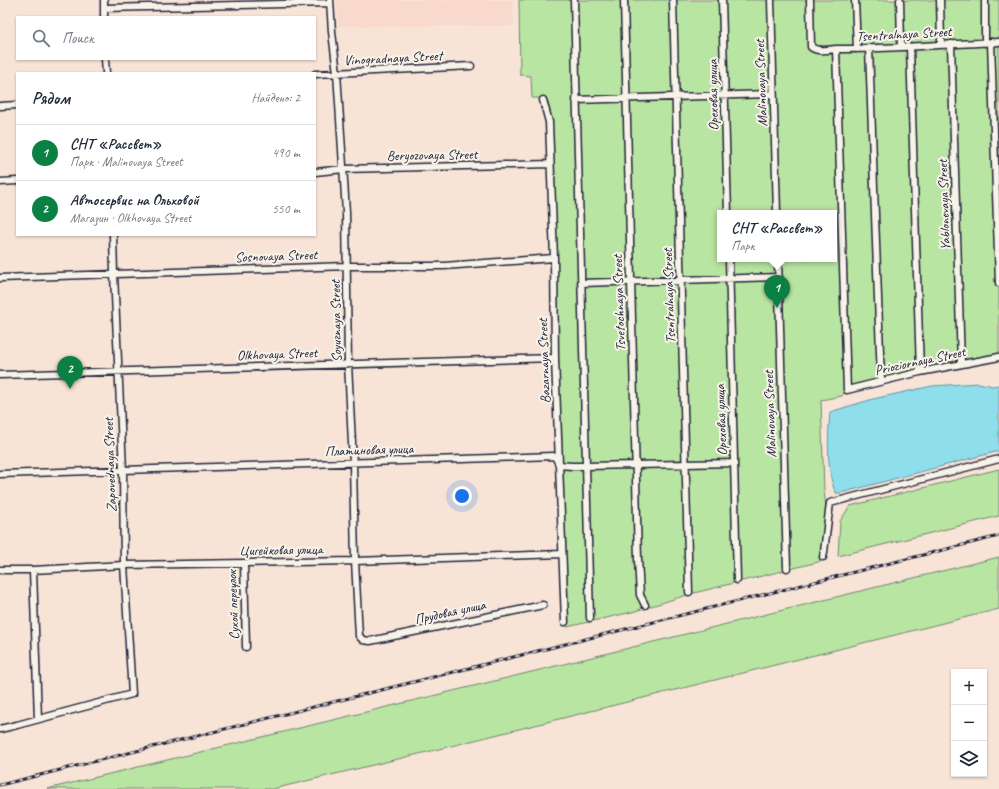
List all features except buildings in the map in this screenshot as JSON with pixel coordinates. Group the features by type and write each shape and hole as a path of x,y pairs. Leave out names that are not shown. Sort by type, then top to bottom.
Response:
{"street":[{"path":"104,0 104,16"},
{"path":"574,0 590,618"},
{"name":"Tsvetochnaya Street","path":"624,0 640,595 645,605"},
{"name":"Tsentralnaya Street","path":"673,0 689,592"},
{"name":"Ореховая улица","path":"722,0 728,210"},
{"name":"Malinovaya Street","path":"771,0 777,210"},
{"name":"Tsentralnaya Street","path":"810,0 811,47 818,50 999,42"},
{"path":"855,0 857,49"},
{"path":"900,0 901,47"},
{"path":"940,0 941,44"},
{"path":"985,0 999,283"},
{"path":"104,8 330,2"},
{"name":"Soyuznaya Street","path":"330,2 332,32 338,73 344,169 348,364 353,462 355,561 359,636 363,640"},
{"name":"Yablonevaya Street","path":"951,44 961,364"},
{"path":"910,47 920,372"},
{"path":"869,48 881,381"},
{"name":"Prioziornaya Street","path":"836,49 847,390 920,372 999,357"},
{"path":"105,60 106,72"},
{"name":"Vinogradnaya Street","path":"316,74 471,66"},
{"path":"576,100 773,94"},
{"name":"Bazarnaya Street","path":"543,100 549,122 554,258 555,358 565,622"},
{"path":"0,106 16,106"},
{"name":"Beryozovaya Street","path":"316,172 344,169 550,164"},
{"path":"0,182 16,181"},
{"name":"Zapovednaya Street","path":"38,719 132,694 124,565 123,470 113,236"},
{"name":"Sosnovaya Street","path":"0,278 347,266 444,266 554,258"},
{"name":"Ореховая улица","path":"729,262 738,580"},
{"name":"Malinovaya Street","path":"778,262 786,568"},
{"path":"582,283 779,277"},
{"name":"Olkhovaya Street","path":"0,375 555,358"},
{"name":"Платиновая улица","path":"0,474 553,456 556,458 559,465 572,466 734,463"},
{"path":"822,557 824,552 830,503 999,459"},
{"name":"Цигейковая улица","path":"0,570 33,570 124,565 355,561 562,554"},
{"name":"Сухой переулок","path":"244,563 246,647"},
{"path":"0,729 38,719 33,570"},
{"name":"Прудовая улица","path":"363,640 370,641 543,605"}],"shaded area":[{"path":"337,0 513,0 514,26 338,26"}],"green space":[{"path":"519,0 999,0 999,357 847,390 842,396 821,400 824,491 827,516 823,559 818,562 690,594 632,612 567,627 565,622 549,122 543,98 532,98 531,76 520,75"},
{"path":"999,469 999,516 838,556 840,521 850,506"},
{"path":"999,557 999,609 427,752 273,789 47,789 515,676"}],"water":[{"path":"978,383 993,386 999,385 999,451 841,493 836,493 829,465 828,442 830,412 873,399 932,386"}],"railway":[{"path":"0,785 999,536"}],"place":[{"name":"СНТ «Рассвет»","path":"777,308"},
{"name":"Автосервис на Ольховой","path":"70,389"}]}
